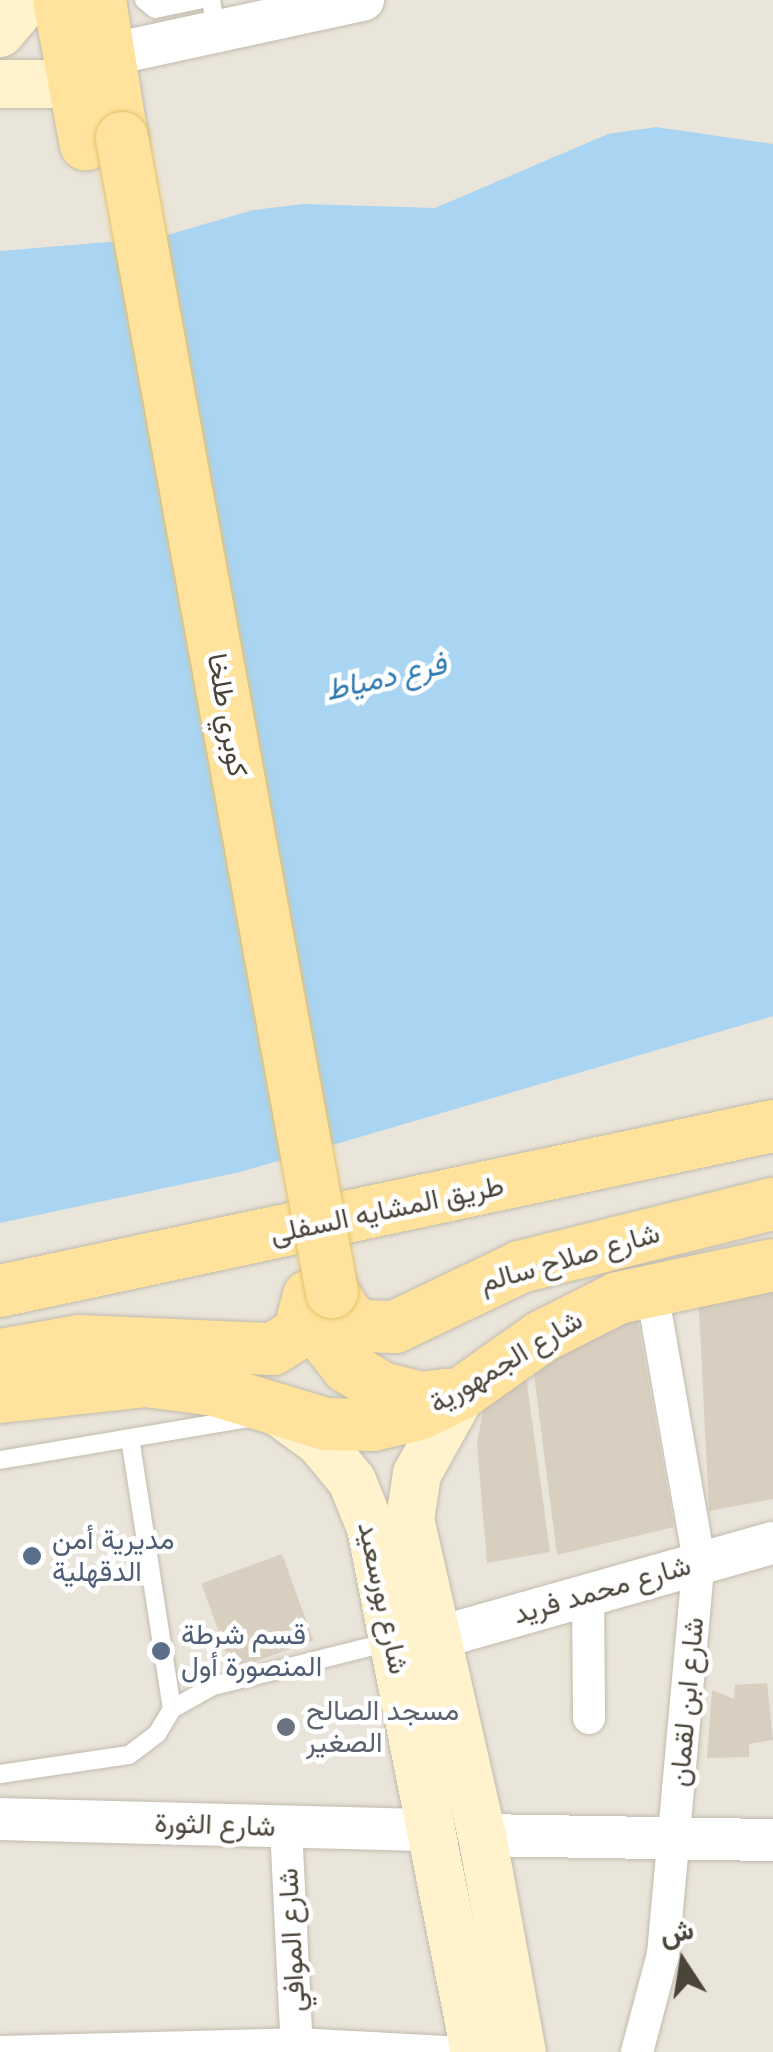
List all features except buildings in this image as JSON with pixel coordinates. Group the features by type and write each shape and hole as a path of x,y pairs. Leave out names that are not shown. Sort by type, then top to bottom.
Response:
{"main road":[{"path":"0,33 28,0"},
{"path":"59,0 91,70"},
{"path":"91,70 100,0"},
{"path":"0,84 91,70"},
{"name":"كوبري طلخا","path":"91,70 320,1294 322,1334 348,1367 370,1381 422,1398 462,1393"},
{"name":"طريق المشايه السفلى","path":"0,1291 773,1126"},
{"path":"585,1252 676,1199 773,1172"},
{"name":"شارع صلاح سالم","path":"320,1294 363,1326 395,1327 474,1284 773,1204"},
{"name":"شارع الجمهورية","path":"0,1397 146,1380 214,1390 325,1424 373,1425 419,1414 462,1393 541,1338 618,1298 773,1265"},
{"path":"0,1354 80,1341 273,1350 299,1333 320,1294"},
{"name":"شارع بورسعيد","path":"391,1524 462,1393"},
{"name":"شارع بورسعيد","path":"279,1412 331,1455 391,1524 413,1640 431,1830 475,2052"},
{"name":"شارع بورسعيد","path":"413,1640 482,1835 522,2052"}],"street":[{"path":"91,70 209,11 363,0"},
{"name":"شارع ابن لقمان","path":"637,2052 663,1954 700,1561 652,1291"},
{"name":"شارع محمد فريد","path":"413,1640 773,1542"},
{"path":"588,1594 589,1718"},
{"name":"شارع الثورة","path":"0,1819 431,1830"},
{"name":"شارع الموافي","path":"286,1828 297,2048"},
{"path":"482,1835 773,1840"},
{"path":"0,2052 297,2048 446,2052"}],"lane":[{"path":"144,0 155,9 209,11"},
{"path":"0,1460 279,1412"},
{"path":"130,1438 172,1709"},
{"path":"0,1774 130,1754 157,1734 172,1709 213,1686 413,1640"}],"shaded area":[{"path":"0,0 773,0 773,2052 0,2052"}],"water":[{"name":"فرع دمياط","path":"656,127 773,144 773,1016 240,1172 0,1223 0,251 157,238 253,210 304,204 435,208 608,134"}],"place":[{"name":"مديرية أمن الدقهلية","path":"32,1556"},
{"name":"قسم شرطة المنصورة أول","path":"161,1651"},
{"name":"مسجد الصالح الصغير","path":"286,1727"}]}
